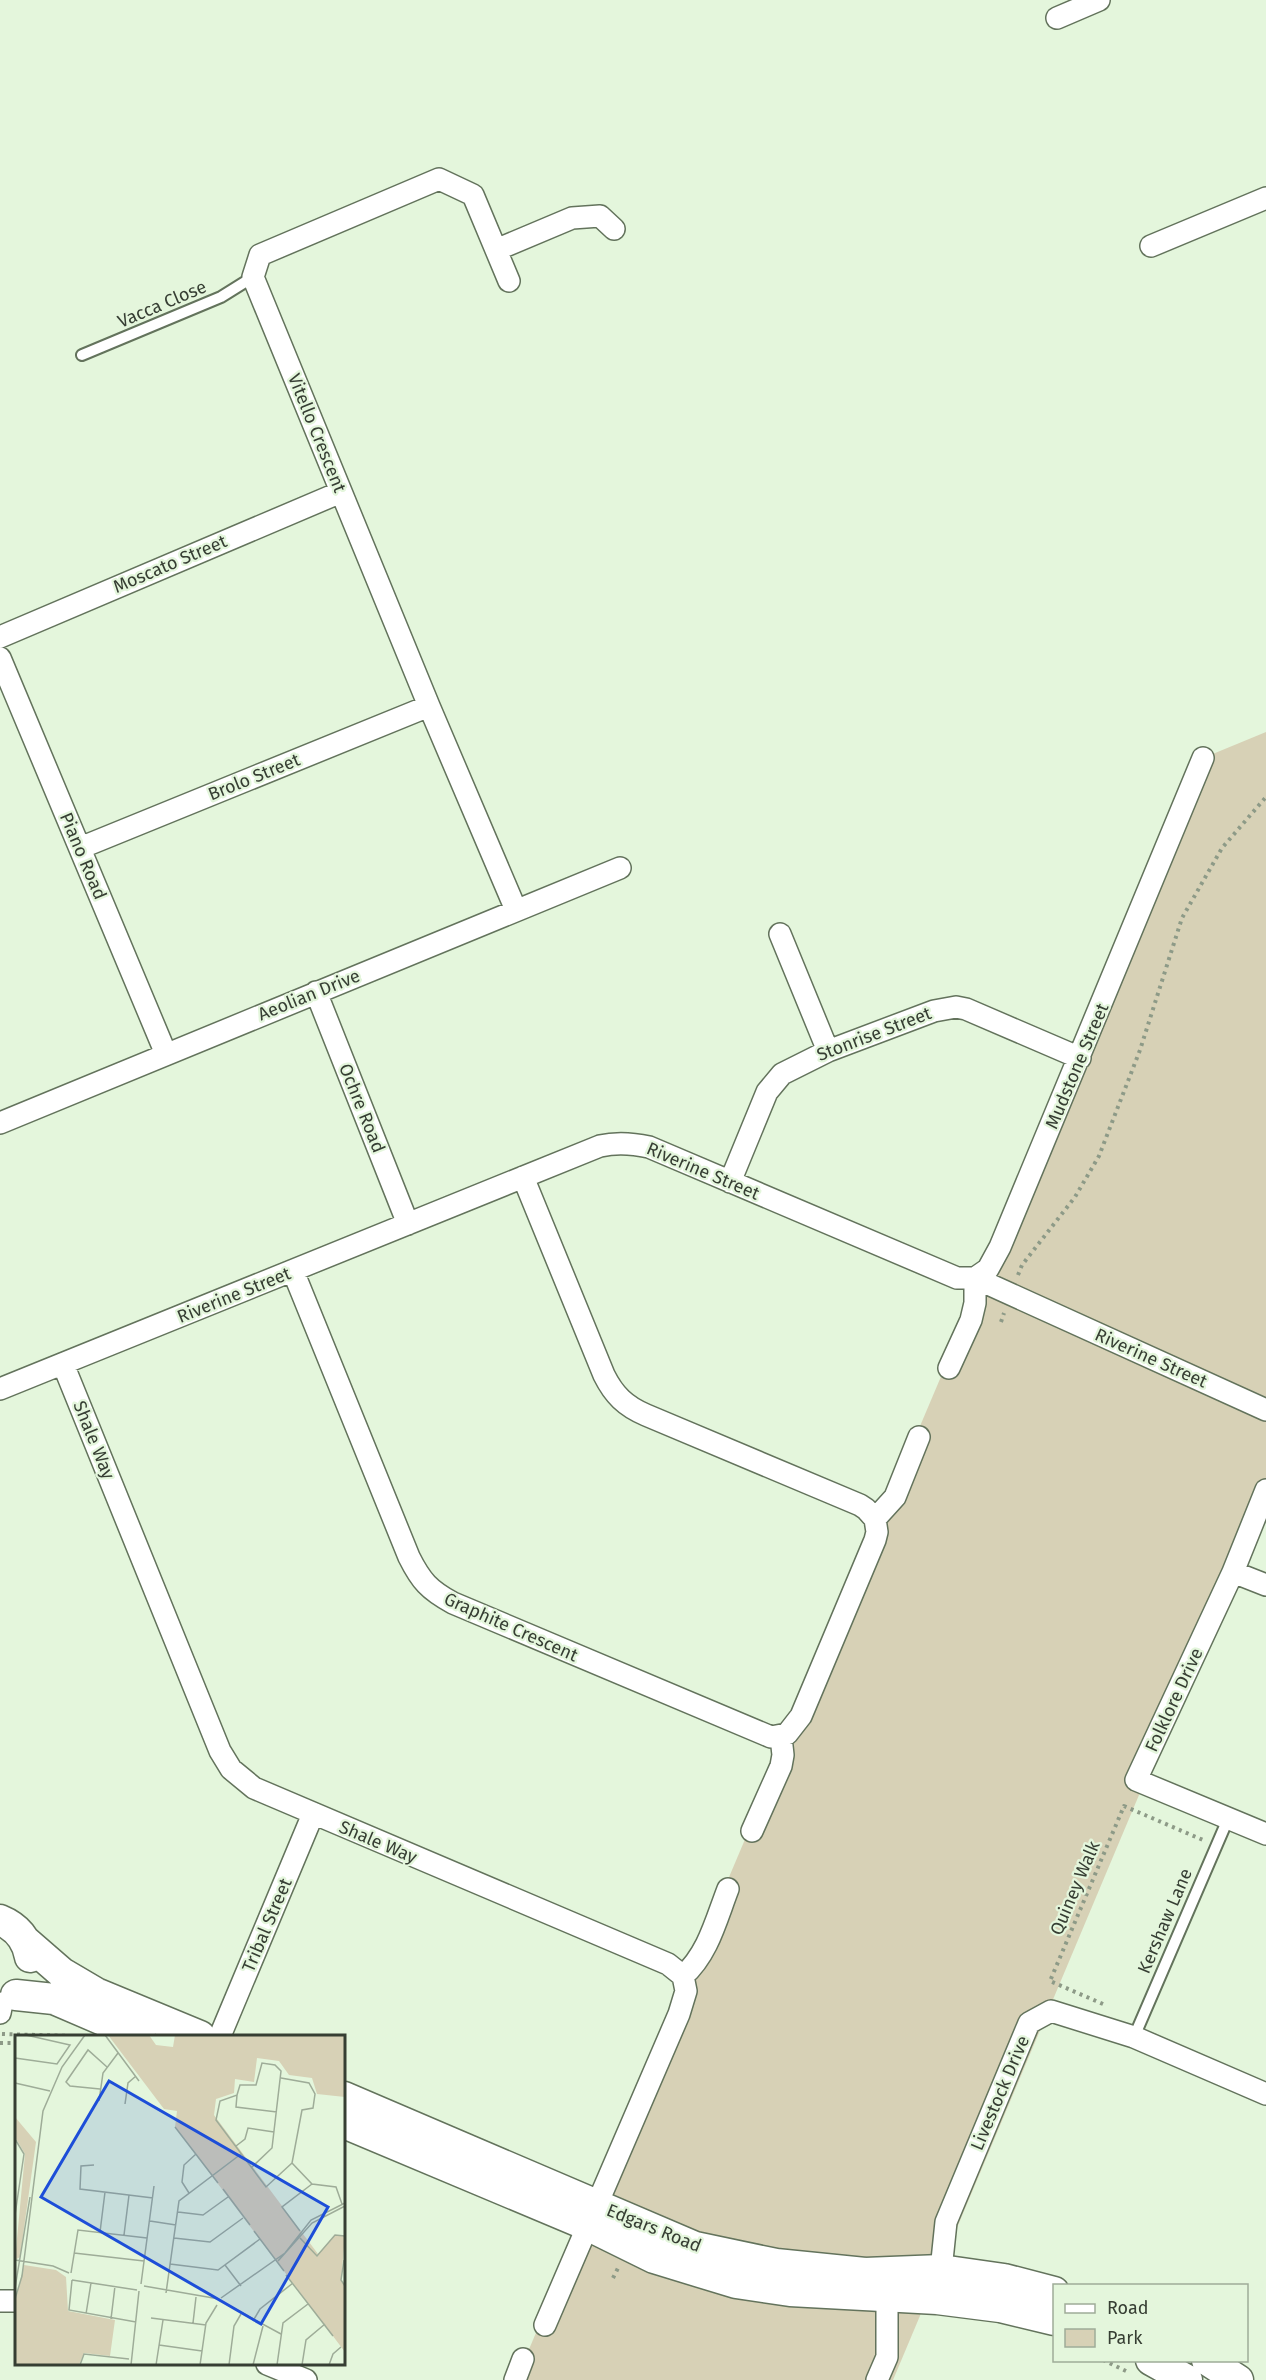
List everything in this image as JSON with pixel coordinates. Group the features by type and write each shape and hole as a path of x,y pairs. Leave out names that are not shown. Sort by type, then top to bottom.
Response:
{"street":[{"path":"1057,18 1099,0"},
{"path":"253,277 260,255 439,179 473,195 509,281"},
{"path":"1151,246 1266,198"},
{"path":"496,249 572,218 600,216 614,229"},
{"name":"Vitello Crescent","path":"253,277 429,706 516,910"},
{"name":"Moscato Street","path":"0,637 341,492"},
{"name":"Piano Road","path":"0,658 166,1054"},
{"name":"Brolo Street","path":"80,848 429,706"},
{"name":"Mudstone Street","path":"975,1278 988,1269 1000,1247 1203,758"},
{"name":"Aeolian Drive","path":"0,1123 620,868"},
{"path":"780,934 828,1051"},
{"name":"Ochre Road","path":"316,992 408,1224"},
{"name":"Stonrise Street","path":"730,1182 767,1092 774,1082 797,1065 828,1051 934,1011 956,1007 1080,1058"},
{"name":"Riverine Street","path":"0,1389 600,1146 634,1143 649,1147 957,1278 975,1278 1266,1410"},
{"path":"523,1178 604,1375 617,1398 646,1415 860,1505 875,1519 877,1532 875,1540 840,1628 801,1716 791,1731 781,1737 783,1755 781,1766 752,1831"},
{"name":"Graphite Crescent","path":"293,1271 409,1557 418,1576 428,1588 453,1604 762,1734 781,1737"},
{"path":"949,1368 971,1320 975,1303 975,1278"},
{"name":"Shale Way","path":"63,1364 220,1751 240,1779 254,1788 313,1814 668,1964 683,1976"},
{"path":"875,1519 895,1497 919,1437"},
{"name":"Folklore Drive","path":"1266,1490 1233,1572 1136,1780 1266,1834"},
{"path":"1233,1572 1266,1586"},
{"name":"Tribal Street","path":"221,2035 313,1814"},
{"path":"545,2325 679,2014 686,1991 683,1976 695,1965 702,1954 728,1889"},
{"path":"5,2004 25,1983 29,1969 29,1954 9,1923"},
{"path":"9,1923 62,1973 96,1994 195,2035"},
{"path":"5,2004 54,1999 135,2035"},
{"name":"Livestock Drive","path":"941,2270 946,2222 1029,2023 1051,2011 1138,2028 1266,2094"},
{"name":"Edgars Road","path":"345,2097 592,2216 654,2258 736,2283 790,2291 937,2299 1000,2307 1053,2320"},
{"name":"Edgars Road","path":"345,2123 592,2216 695,2247 776,2264 865,2273 941,2270 1004,2279 1053,2292"},
{"path":"877,2380 887,2357 887,2297"},
{"path":"515,2380 524,2359"},
{"path":"1210,2362 1238,2380"},
{"path":"269,2365 306,2380"},
{"path":"1144,2368 1186,2380"}],"lane":[{"name":"Vacca Close","path":"82,355 220,297 253,277"},
{"name":"Kershaw Lane","path":"1138,2028 1228,1819"}],"path":[{"path":"1001,1322 1022,1265 1075,1197 1099,1156 1140,1050 1182,918 1222,848 1266,797"},
{"name":"Quiney Walk","path":"1138,2028 1050,1982 1068,1937 1124,1806 1215,1845"},
{"path":"0,2034 24,2035"},
{"path":"1109,2362 1144,2368"}],"green space":[{"path":"1266,732 1266,1493 893,2380 516,2380 1203,758"}]}
